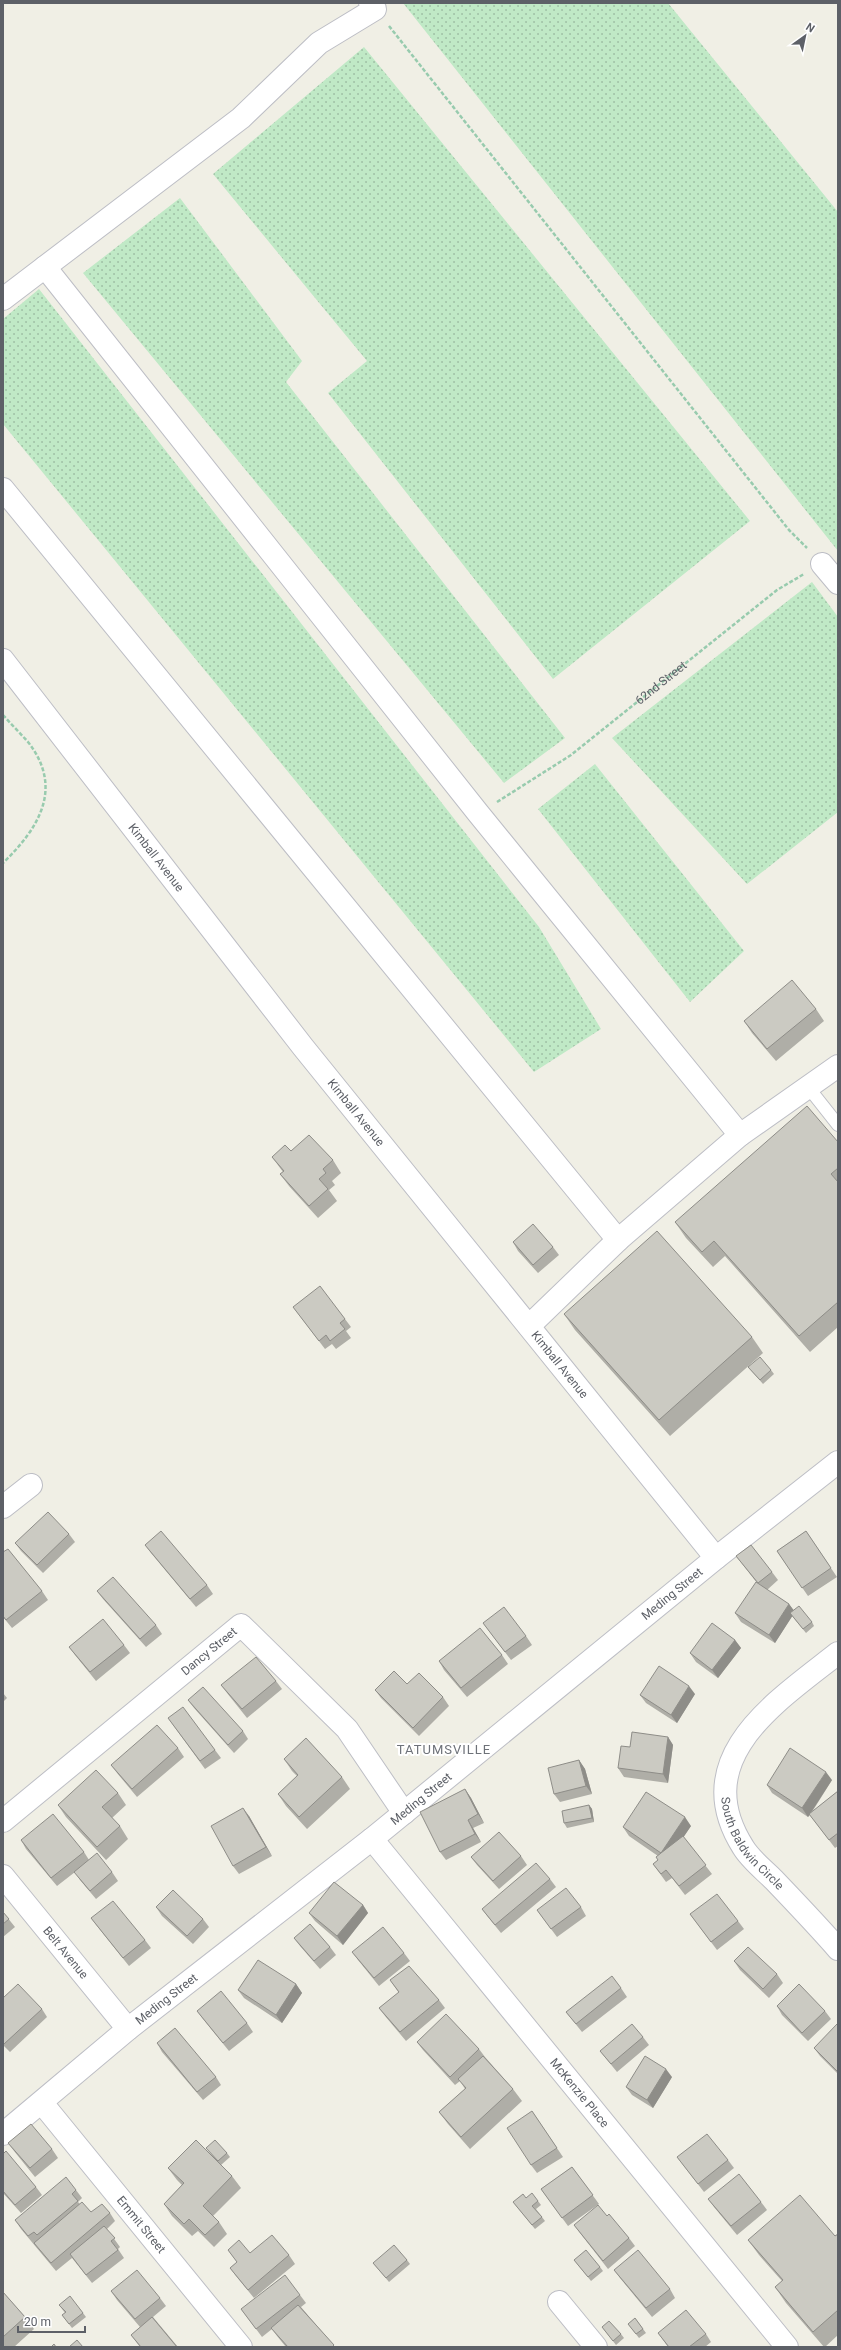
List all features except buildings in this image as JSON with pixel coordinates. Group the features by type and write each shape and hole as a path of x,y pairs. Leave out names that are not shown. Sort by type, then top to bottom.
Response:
{"street":[{"path":"3,299 241,118 319,43 372,6"},
{"path":"45,267 478,813 740,1135"},
{"path":"3,489 618,1240"},
{"path":"822,564 838,583"},
{"name":"Kimball Avenue","path":"3,660 303,1047 716,1558"},
{"path":"529,1326 618,1240 740,1135 838,1066"},
{"name":"Meding Street","path":"3,2134 42,2103 128,2029 372,1839 716,1558 838,1462"},
{"path":"3,1507 31,1485"},
{"name":"Dancy Street","path":"3,1821 241,1625 347,1729 404,1813"},
{"name":"South Baldwin Circle","path":"838,1653 772,1707 742,1737 726,1774 728,1817 743,1849 838,1949"},
{"name":"McKenzie Place","path":"372,1839 788,2347"},
{"name":"Belt Avenue","path":"3,1876 128,2029"},
{"name":"Emmit Street","path":"42,2103 241,2347"},
{"path":"560,2302 596,2347"}],"lane":[{"path":"808,1087 838,1126"}],"path":[{"path":"372,6 790,530 822,564"},
{"name":"62nd Street","path":"478,813 571,755 776,590 822,564"},
{"path":"3,715 29,743 40,762 46,787 45,805 35,826 3,863"}],"green space":[{"path":"403,3 668,3 838,212 838,551"},
{"path":"364,47 750,521 553,679 328,393 367,361 213,174"},
{"path":"180,198 302,361 286,382 565,738 504,783 83,273"},
{"path":"39,289 539,927 601,1029 534,1072 3,424 3,319"},
{"path":"812,582 838,617 838,812 747,884 612,738"},
{"path":"595,764 744,951 690,1002 538,809"}],"district":[{"name":"TATUMSVILLE","path":"444,1749"}]}
